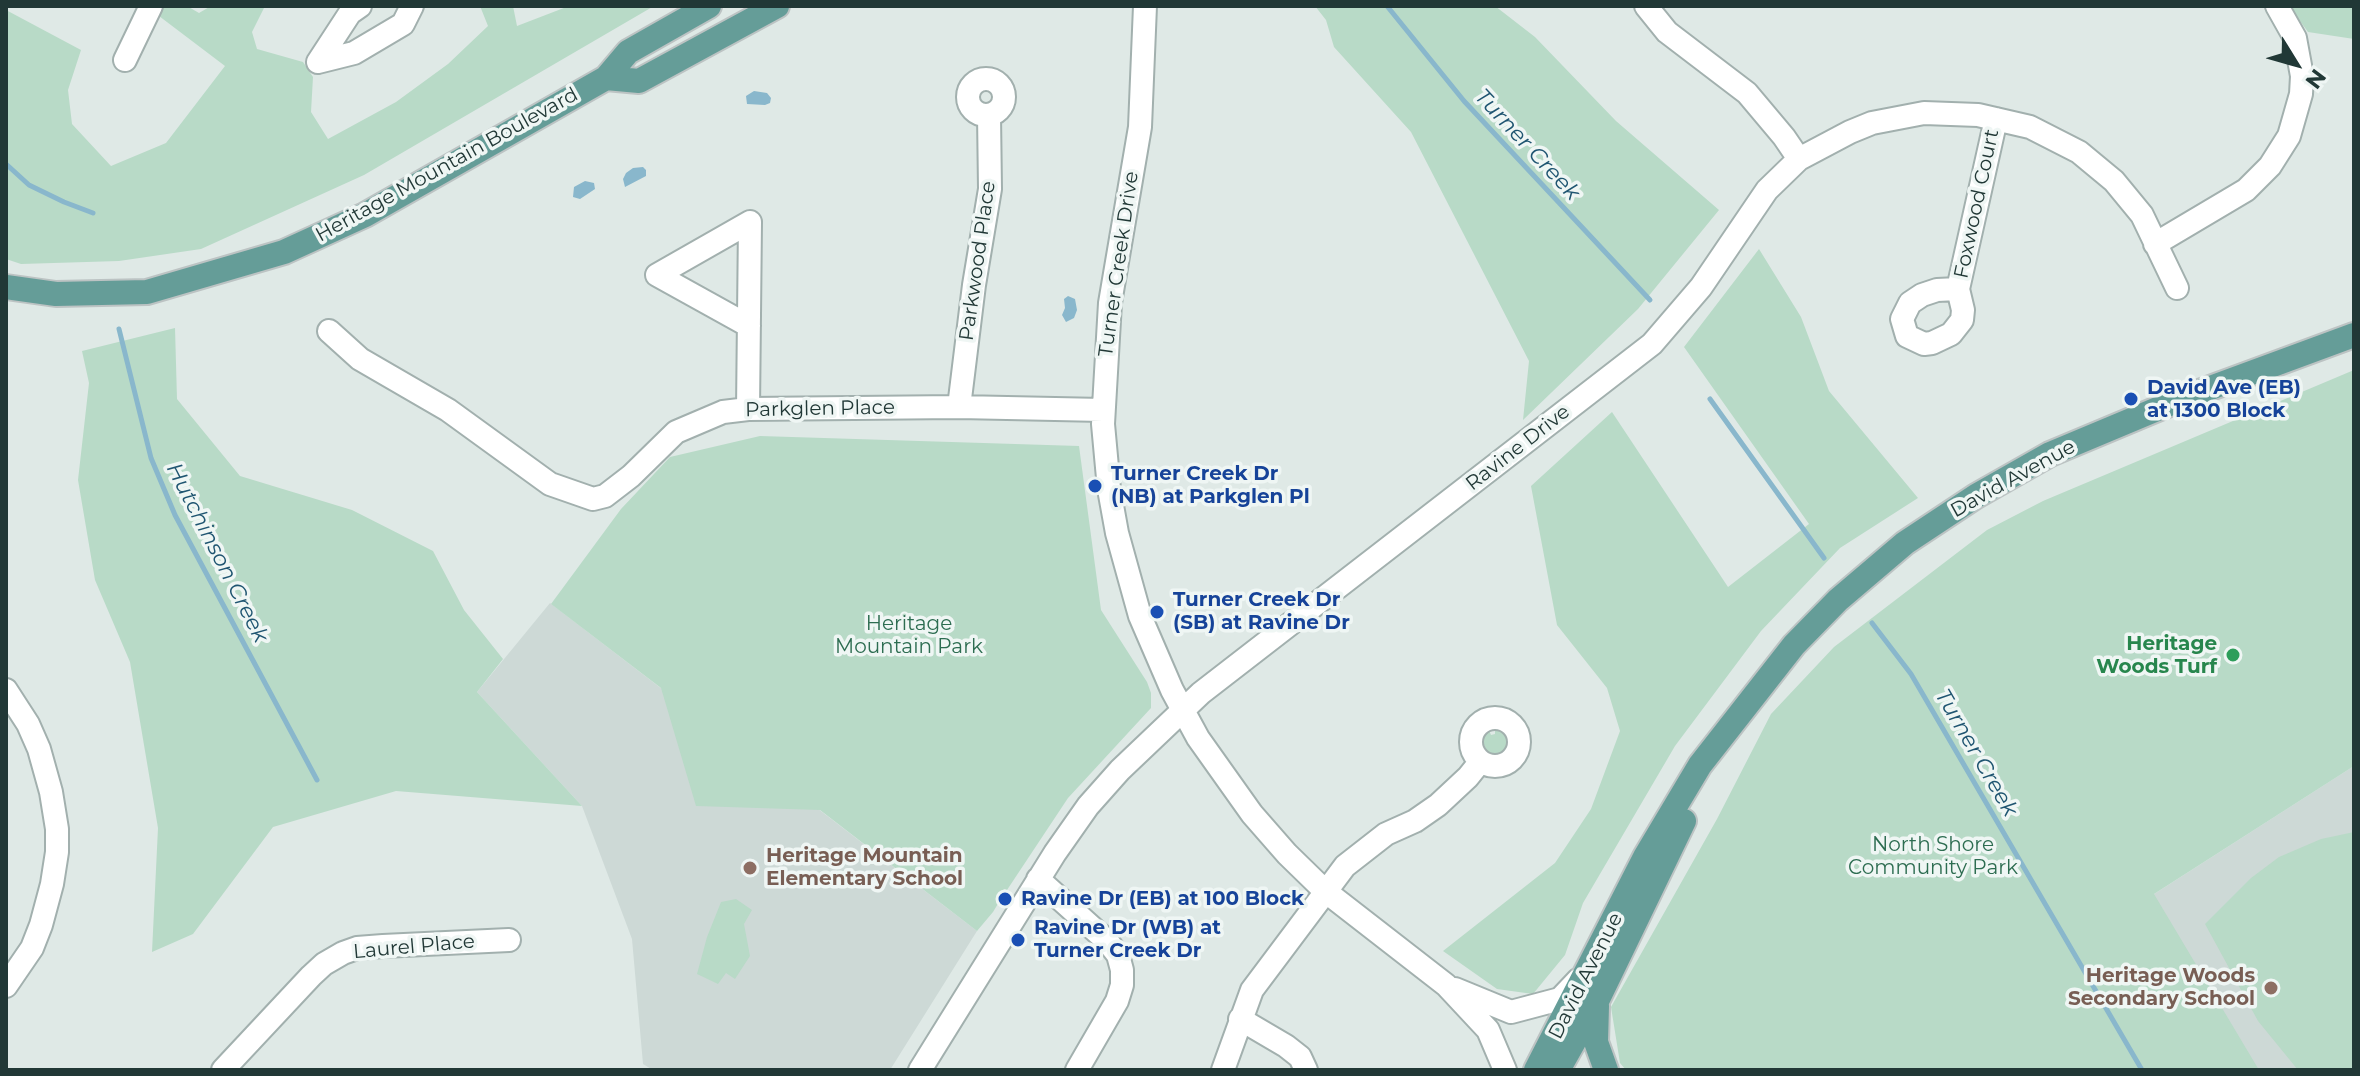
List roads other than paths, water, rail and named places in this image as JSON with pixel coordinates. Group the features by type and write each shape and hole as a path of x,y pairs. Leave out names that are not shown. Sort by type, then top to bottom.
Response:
{"main road":[{"name":"Heritage Mountain Boulevard","path":"6,287 56,294 147,292 284,252 365,215 606,78 628,52 709,6"},
{"name":"Heritage Mountain Boulevard","path":"606,78 639,81 777,6"},
{"name":"David Avenue","path":"1553,1066 1590,968 1645,857 1700,765 1794,645 1838,600 1905,543 1976,496 2050,454 2186,397 2354,335"},
{"name":"David Avenue","path":"1553,1066 1599,997 1661,865 1738,720"},
{"path":"1599,997 1595,1035 1598,1053 1606,1070"}],"street":[{"path":"125,60 151,6"},
{"path":"360,6 350,13 318,62 354,53 403,24 412,6"},
{"name":"Turner Creek Drive","path":"1129,6 1142,44"},
{"name":"Turner Creek Drive","path":"1145,6 1140,127 1110,303 1103,410 1109,489 1129,580 1150,642 1182,709 1207,752 1252,814 1325,891 1446,985"},
{"path":"1646,6 1667,32 1747,93 1799,159"},
{"path":"2155,244 2246,190 2270,166 2289,136 2301,94 2302,76 2295,38 2277,6"},
{"name":"Ravine Drive","path":"920,1070 1038,879 1074,825 1104,788 1182,709 1652,344 1701,287 1767,190 1799,159 1850,132 1894,117 1953,112 2030,127 2098,166 2134,203 2177,288"},
{"name":"Parkwood Place","path":"959,407 990,189 989,115"},
{"name":"Foxwood Court","path":"1958,289 1996,119"},
{"path":"748,409 749,326 750,222 657,275 749,326"},
{"name":"Parkglen Place","path":"329,331 360,359 448,410 550,484 593,499 605,496 631,476 676,432 723,412 748,409 959,407 1103,410"},
{"path":"6,690 28,724 46,770 57,829 52,884 41,925 32,948 6,986"},
{"path":"1223,1070 1240,1019 1257,982 1345,866 1386,834 1415,821 1438,805 1480,762"},
{"path":"1038,879 1107,941 1118,955 1122,970 1117,1001 1077,1070"},
{"name":"Laurel Place","path":"223,1070 294,993 324,964 343,953 370,947 509,940"},
{"path":"1446,985 1511,1012 1560,999 1590,968"},
{"path":"1446,985 1488,1030 1505,1070"},
{"path":"1240,1019 1286,1046 1300,1057 1306,1070"}],"water":[{"path":"754,91 767,93 770,103 747,104 746,96"},
{"path":"643,167 646,176 625,187 623,179 626,173"},
{"path":"585,181 594,183 595,189 580,199 573,197 574,187"},
{"path":"1068,296 1075,299 1077,310 1074,318 1066,322 1062,315 1064,299"}],"waterway":[{"name":"Turner Creek","path":"1387,6 1464,101 1650,300"},
{"name":"Hutchinson Creek","path":"6,164 29,185 93,213"},
{"name":"Hutchinson Creek","path":"119,329 151,458 175,515 317,780"},
{"name":"Turner Creek","path":"1710,399 1824,558"},
{"name":"Turner Creek","path":"1872,623 1911,674 2142,1070"}],"place":[{"name":"David Ave (EB) at 1300 Block","path":"2131,399"},
{"name":"Turner Creek Dr (NB) at Parkglen Pl","path":"1095,486"},
{"name":"Turner Creek Dr (SB) at Ravine Dr","path":"1157,612"},
{"name":"Heritage Woods Turf","path":"2233,655"},
{"name":"Heritage Mountain Elementary School","path":"750,868"},
{"name":"Ravine Dr (EB) at 100 Block","path":"1005,899"},
{"name":"Ravine Dr (WB) at Turner Creek Dr","path":"1018,940"},
{"name":"Heritage Woods Secondary School","path":"2271,988"}],"park label":[{"name":"Heritage Mountain Park","path":"909,636"},
{"name":"North Shore Community Park","path":"1933,856"}]}
